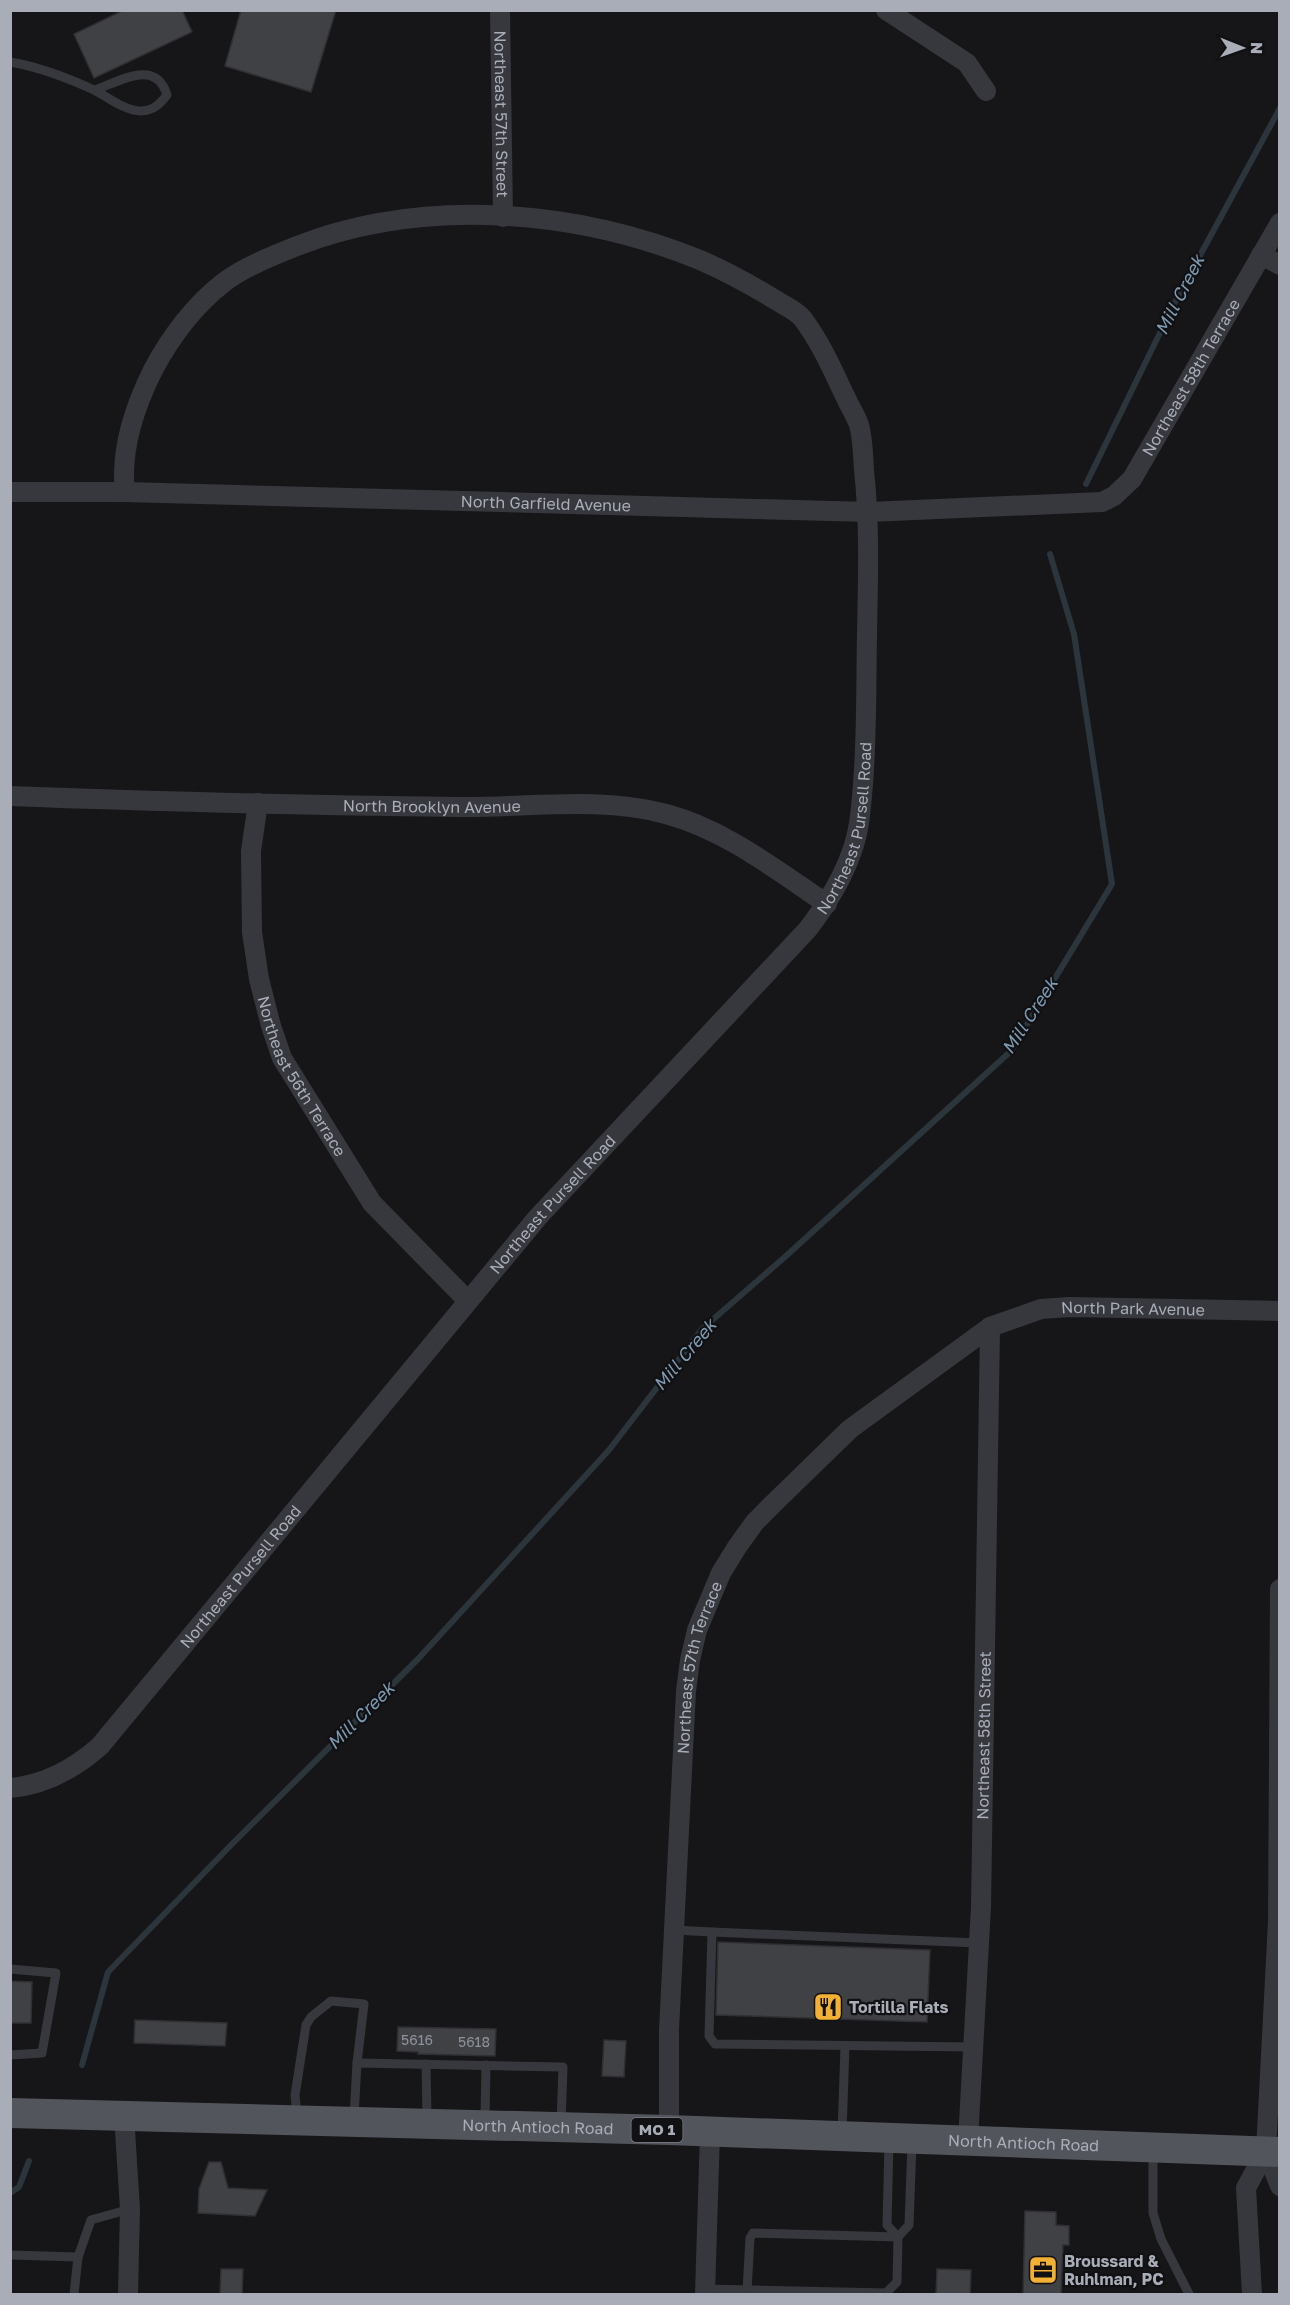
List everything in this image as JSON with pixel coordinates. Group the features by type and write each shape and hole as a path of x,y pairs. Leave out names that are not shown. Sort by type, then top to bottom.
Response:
{"main road":[{"name":"North Antioch Road","path":"10,2113 669,2130 1273,2152"}],"street":[{"name":"Northeast 57th Street","path":"500,10 504,217"},
{"path":"885,10 967,63 986,91"},
{"name":"Northeast Pursell Road","path":"10,1788 38,1783 61,1774 83,1761 100,1746 538,1217 808,929 827,904 842,877 853,848 860,818 867,733 869,512 860,426 830,365 801,315 728,272 666,246 612,231 567,223 504,217 409,218 362,226 317,239 273,256 226,280 194,311 175,334 146,386 127,442 122,471 125,492"},
{"name":"Northeast 58th Terrace","path":"1080,504 1102,502 1114,496 1132,479 1280,223"},
{"path":"1261,255 1280,265"},
{"name":"North Garfield Avenue","path":"10,492 125,492 869,512 1080,504"},
{"name":"North Brooklyn Avenue","path":"10,796 462,807 608,805 637,808 666,813 720,834 827,904"},
{"name":"Northeast 56th Terrace","path":"258,803 251,851 252,932 259,979 282,1058 372,1203 468,1301"},
{"name":"North Park Avenue","path":"990,1327 1041,1309 1069,1307 1280,1311"},
{"name":"Northeast 57th Terrace","path":"669,2130 669,2030 688,1671 697,1630 721,1573 736,1547 755,1522 850,1429 990,1327"},
{"name":"Northeast 58th Street","path":"968,2141 979,1942 990,1327"},
{"path":"1280,1589 1278,1963 1273,2152 1280,2186"},
{"path":"124,2115 130,2209 128,2295"},
{"path":"705,2292 710,2132"},
{"path":"1252,2295 1245,2188 1273,2152"}],"lane":[{"path":"10,62 30,66 95,90 126,107 140,111 157,108 167,95 164,84 149,74 125,79 95,90"},
{"path":"674,1930 979,1942"},
{"path":"712,1932 709,2036 715,2044 973,2047"},
{"path":"10,1969 56,1973 42,2053 10,2055"},
{"path":"298,2121 296,2095 306,2025 311,2017 332,2001 364,2004 353,2122"},
{"path":"842,2138 845,2046"},
{"path":"357,2063 563,2067 561,2128"},
{"path":"426,2064 427,2125"},
{"path":"485,2126 486,2065"},
{"path":"705,2292 886,2293 897,2282 898,2237 909,2225 901,2140"},
{"path":"898,2237 887,2224 901,2140"},
{"path":"1153,2148 1153,2213 1161,2240 1188,2295"},
{"path":"75,2295 78,2257 91,2220 130,2209"},
{"path":"747,2291 750,2238 753,2233 898,2237"},
{"path":"10,2255 78,2257"}],"building":[{"path":"124,10 182,10 192,32 94,78 74,34"},
{"path":"241,10 336,10 311,92 225,66"},
{"path":"718,1942 930,1950 927,2022 716,2015"},
{"path":"10,1981 32,1982 31,2023 10,2023"},
{"path":"135,2020 227,2023 225,2046 134,2043"},
{"path":"398,2027 496,2029 495,2056 418,2054 418,2052 397,2051"},
{"path":"604,2040 626,2041 624,2077 602,2076"},
{"path":"209,2162 221,2162 228,2188 267,2190 255,2216 198,2213 199,2189"},
{"name":"Broussard & Ruhlman, PC","path":"1025,2211 1056,2212 1056,2225 1069,2226 1069,2245 1063,2245 1061,2295 1023,2295"},
{"path":"221,2269 243,2269 242,2295 220,2295"},
{"path":"937,2269 971,2270 970,2295 936,2295"}],"waterway":[{"name":"Mill Creek","path":"1086,484 1178,296 1280,108"},
{"name":"Mill Creek","path":"82,2065 108,1972 233,1843 418,1659 609,1450 702,1329 786,1256 1011,1051 1112,884 1074,634 1050,554"},
{"name":"Mill Creek","path":"10,2193 19,2187 29,2161"}],"place":[{"name":"Tortilla Flats","path":"828,2007"},
{"name":"Broussard & Ruhlman, PC","path":"1043,2270"}]}
